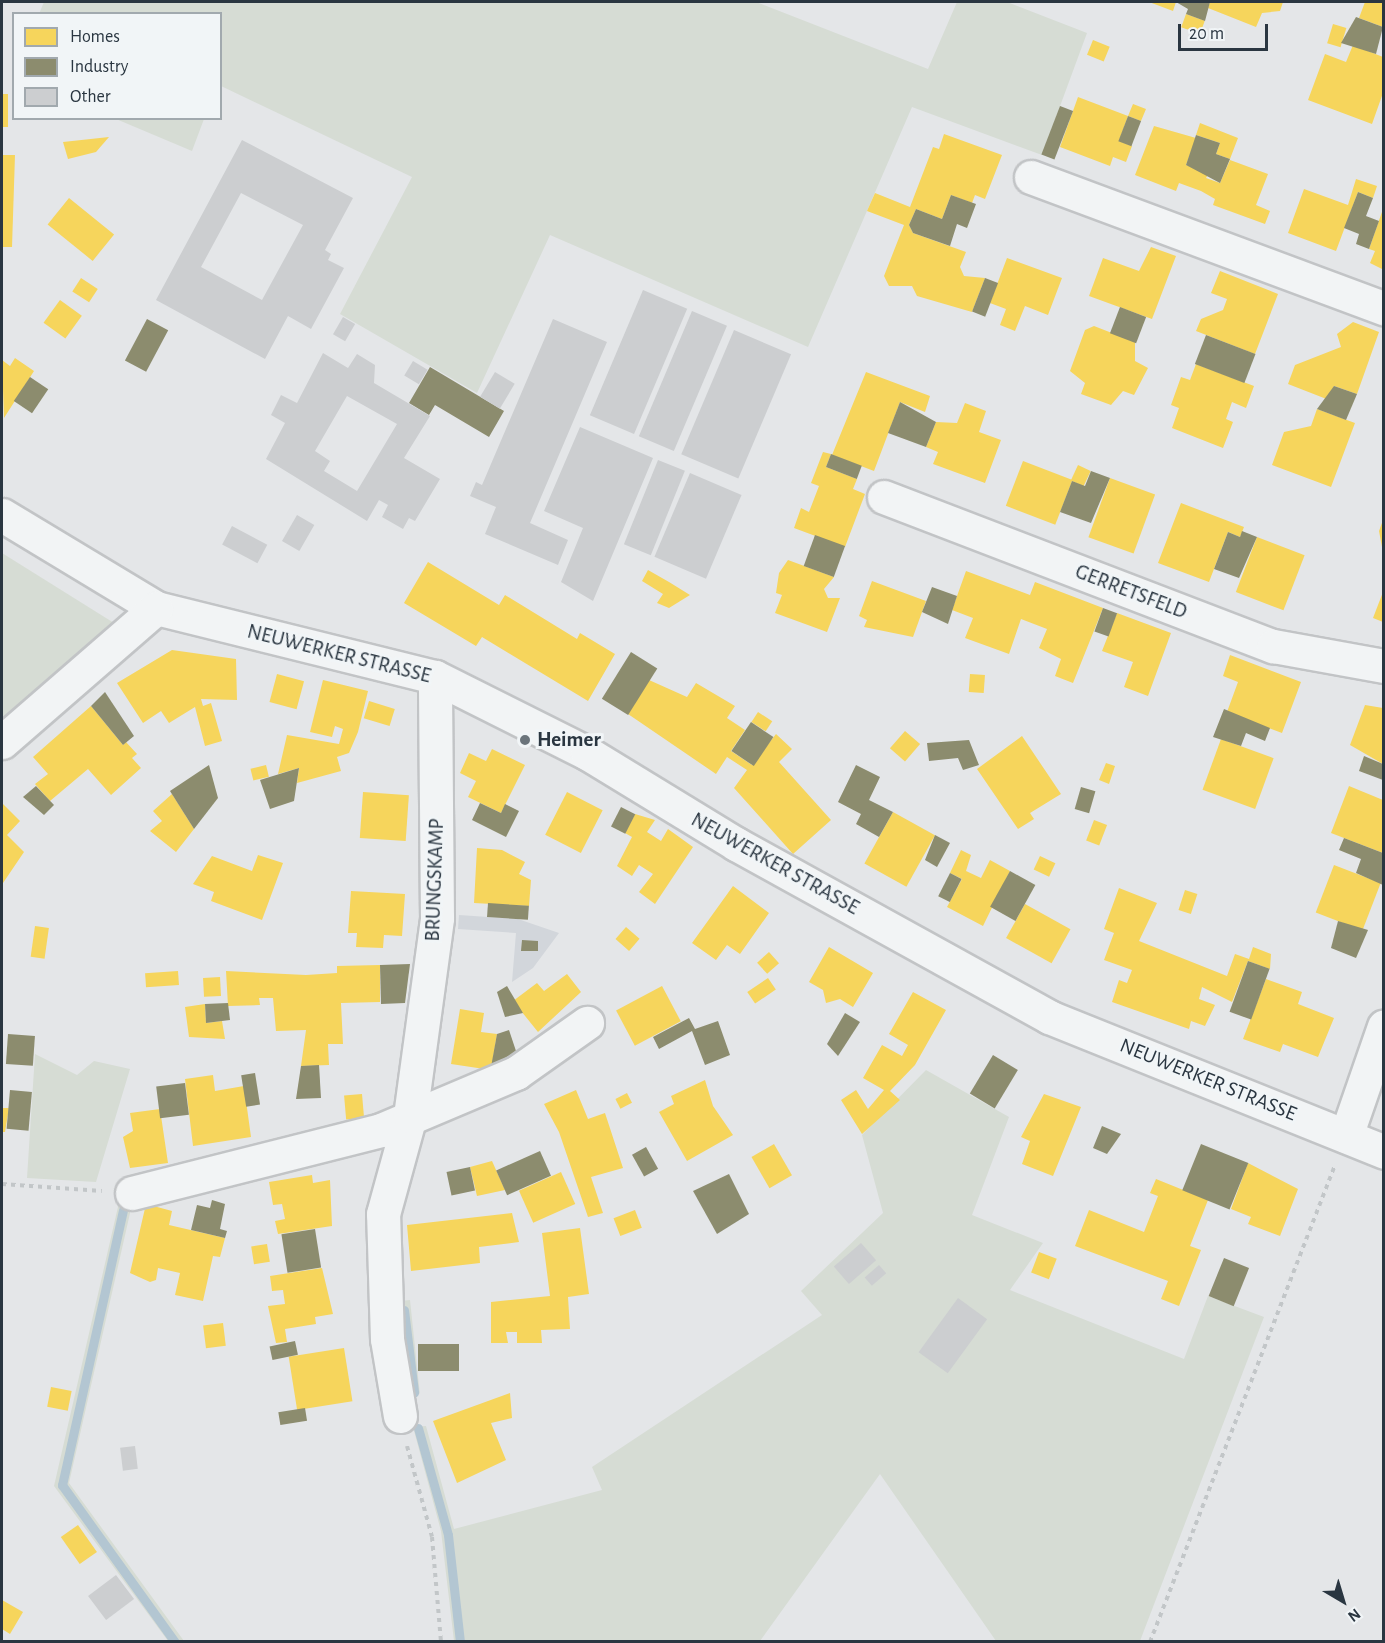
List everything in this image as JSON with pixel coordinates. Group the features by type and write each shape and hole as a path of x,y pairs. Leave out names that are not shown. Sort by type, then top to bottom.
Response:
{"street":[{"path":"1031,177 1383,308"},
{"name":"GERRETSFELD","path":"884,498 1273,646 1383,666"},
{"name":"NEUWERKER STRASSE","path":"2,515 156,608 435,677 587,753 736,844 1049,1017 1383,1152"},
{"path":"2,742 156,608"},
{"name":"BRUNGSKAMP","path":"400,1416 387,1339 383,1215 410,1116 437,918 435,677"},
{"path":"132,1193 381,1130 516,1073 587,1023"},
{"path":"1346,1136 1383,1026"}],"path":[{"path":"1150,1641 1346,1136"},
{"path":"2,1185 132,1193"},
{"path":"400,1416 432,1537 441,1641"}],"shaded area":[{"path":"44,2 756,2 928,69 957,2 1007,2 1087,33 1042,155 912,107 808,347 550,235 477,393 340,314 412,177 222,86 222,12 40,12"},
{"path":"118,120 204,120 192,151"},
{"path":"2,553 114,623 2,722"},
{"path":"459,915 518,919 559,933 533,968 512,982 516,933 458,929"},
{"path":"35,1054 77,1075 94,1061 130,1069 96,1182 27,1178"},
{"path":"926,1070 1009,1117 972,1215 1043,1243 1010,1290 1184,1359 1208,1296 1264,1317 1140,1641 996,1641 880,1474 760,1641 454,1641 441,1531 413,1427 426,1426 454,1529 602,1490 592,1467 822,1315 801,1291 883,1213 862,1135"},
{"path":"120,1198 133,1200 69,1483 184,1641 168,1641 54,1486"},
{"path":"410,1300 420,1393 408,1395 398,1301"}],"building: Homes":[{"path":"1149,2 1176,2 1173,11"},
{"path":"1210,2 1283,2 1280,11 1262,13 1256,27 1208,8"},
{"path":"1365,2 1383,2 1383,27 1359,18"},
{"path":"1186,14 1205,21 1200,34 1181,27"},
{"path":"1333,24 1346,28 1341,47 1327,43"},
{"path":"1093,40 1110,47 1104,62 1087,55"},
{"path":"1353,45 1383,57 1383,93 1372,124 1308,100 1325,54 1346,62"},
{"path":"2,94 8,94 8,127 2,127"},
{"path":"1078,97 1128,116 1119,141 1132,146 1126,162 1113,157 1110,166 1060,147"},
{"path":"1133,104 1146,109 1141,121 1128,116"},
{"path":"1200,123 1238,138 1230,159 1216,154 1220,143 1196,135"},
{"path":"1154,126 1196,138 1186,165 1209,173 1206,178 1220,183 1230,160 1268,174 1256,205 1270,211 1265,224 1213,205 1215,199 1201,191 1179,183 1176,191 1135,175"},
{"path":"944,134 1002,155 985,199 975,195 972,203 951,195 942,219 916,209 909,225 913,233 966,252 960,267 964,276 985,278 972,312 917,296 912,286 889,286 884,276 904,225 867,211 875,193 910,207 933,147 939,149"},
{"path":"109,137 96,152 68,159 63,142"},
{"path":"2,155 15,155 12,247 2,247"},
{"path":"1356,179 1377,186 1373,198 1358,192 1336,251 1288,233 1304,189 1348,205"},
{"path":"69,198 114,235 93,261 48,224"},
{"path":"1383,209 1382,269 1370,263 1375,251 1369,249"},
{"path":"1151,247 1176,256 1152,319 1089,296 1103,258 1139,271"},
{"path":"1007,258 1062,278 1048,315 1025,306 1015,331 1000,325 1006,309 990,303"},
{"path":"1220,271 1278,294 1255,354 1196,331 1201,319 1223,310 1227,299 1211,293"},
{"path":"81,278 98,289 89,302 72,291"},
{"path":"60,300 82,316 65,339 44,323"},
{"path":"1353,322 1379,332 1357,394 1334,386 1329,400 1288,384 1295,365 1341,347 1337,334"},
{"path":"1094,326 1135,342 1135,361 1148,368 1134,395 1123,391 1111,405 1081,394 1085,383 1070,371 1085,330"},
{"path":"15,358 34,371 4,418 2,360 10,366"},
{"path":"1196,364 1254,386 1246,408 1232,402 1226,419 1233,422 1223,448 1172,428 1179,408 1171,405 1181,377 1190,380"},
{"path":"866,372 930,396 925,412 900,402 874,471 832,455"},
{"path":"965,403 986,411 979,432 1001,440 985,483 933,464 938,452 926,447 936,422 957,423"},
{"path":"1317,409 1355,423 1331,487 1272,465 1284,432 1311,426"},
{"path":"823,452 831,454 826,467 857,479 853,489 865,494 845,547 794,528 801,508 809,512 819,486 811,483"},
{"path":"1023,461 1072,480 1055,525 1006,506"},
{"path":"1078,465 1091,471 1084,486 1071,480"},
{"path":"1110,478 1155,494 1134,554 1088,537"},
{"path":"1181,503 1244,527 1240,537 1228,532 1209,582 1158,563"},
{"path":"1383,520 1383,546 1382,547 1379,531"},
{"path":"1257,537 1305,555 1283,610 1236,592"},
{"path":"788,560 834,577 824,589 828,598 840,598 827,632 775,613 782,595 776,593 779,573"},
{"path":"428,562 499,605 505,595 577,639 580,633 615,654 588,701 482,637 476,646 404,603"},
{"path":"648,570 690,595 669,608 657,603 663,594 642,581"},
{"path":"966,571 1030,595 1035,582 1103,608 1073,683 1055,676 1061,659 1039,648 1047,629 1021,619 1009,654 965,638 973,618 952,610"},
{"path":"872,581 926,601 913,637 864,627 867,620 859,616"},
{"path":"1383,592 1383,622 1373,618"},
{"path":"1117,613 1171,633 1148,696 1124,687 1133,662 1102,651"},
{"path":"172,650 236,659 237,700 201,699 203,706 211,703 222,741 205,746 195,707 169,723 161,711 143,723 117,683"},
{"path":"1230,655 1301,682 1282,733 1227,712 1238,682 1223,676"},
{"path":"277,674 304,681 297,709 269,702"},
{"path":"970,674 985,675 984,693 969,692"},
{"path":"323,680 368,691 358,732 349,753 337,757 341,771 297,783 299,768 278,774 287,735 339,744 343,729 335,726 332,737 310,732"},
{"path":"649,680 687,697 696,683 735,706 727,718 745,730 731,751 752,765 776,734 792,749 779,762 831,820 793,854 734,788 747,770 727,757 716,774 628,714"},
{"path":"369,701 395,709 390,726 364,718"},
{"path":"1365,705 1383,708 1383,764 1350,745"},
{"path":"91,706 123,745 126,742 137,754 132,758 141,768 111,795 88,769 50,801 35,784 48,774 33,757"},
{"path":"758,712 772,721 766,731 751,722"},
{"path":"905,731 920,744 905,761 890,748"},
{"path":"1022,736 1061,794 1030,813 1034,819 1018,829 977,769"},
{"path":"1221,739 1274,758 1255,809 1203,790"},
{"path":"492,749 525,765 501,813 468,797 476,781 460,773 469,753 486,761"},
{"path":"1106,763 1115,766 1109,784 1099,780"},
{"path":"266,765 269,777 253,781 250,769"},
{"path":"1349,786 1383,800 1383,853 1331,833"},
{"path":"363,792 409,795 406,841 360,838"},
{"path":"567,792 603,810 581,853 545,835"},
{"path":"172,794 194,829 176,852 150,831 162,821 153,811"},
{"path":"2,803 20,821 7,835 24,852 3,883"},
{"path":"893,812 935,835 906,887 864,864"},
{"path":"635,814 655,820 647,832 661,841 668,829 693,847 655,904 639,892 653,874 639,865 632,876 617,866 632,837 625,833"},
{"path":"1094,820 1107,825 1099,846 1086,841"},
{"path":"477,848 502,850 525,862 519,874 531,880 529,906 474,903"},
{"path":"961,850 971,855 966,871 981,878 990,860 1010,871 983,926 947,907 962,879 950,873"},
{"path":"258,855 283,863 262,920 211,901 214,892 193,884 212,856 252,871"},
{"path":"1040,856 1055,863 1049,877 1034,870"},
{"path":"1334,865 1381,883 1362,931 1316,913"},
{"path":"733,886 769,913 740,954 727,945 716,960 692,943"},
{"path":"1119,888 1157,903 1139,941 1227,976 1235,954 1249,959 1253,947 1271,954 1270,969 1248,961 1232,1002 1202,987 1199,999 1215,1005 1205,1026 1191,1021 1189,1029 1112,1002 1119,980 1127,983 1132,970 1104,960 1114,933 1104,929"},
{"path":"1185,890 1197,894 1191,914 1179,910"},
{"path":"351,891 405,894 402,936 384,935 383,948 356,947 357,933 348,933"},
{"path":"1025,904 1070,929 1052,963 1006,938"},
{"path":"35,926 49,928 45,959 31,957"},
{"path":"626,927 640,939 629,951 616,939"},
{"path":"829,947 873,973 853,1007 840,999 826,1003 823,990 809,982"},
{"path":"769,952 779,963 767,974 757,963"},
{"path":"380,965 380,1002 341,1003 343,1044 328,1044 329,1065 301,1066 306,1030 276,1031 273,998 259,998 260,1005 228,1006 226,971 306,975 337,973 337,966"},
{"path":"178,971 179,985 146,987 145,973"},
{"path":"567,974 581,992 538,1032 513,1001 537,983 544,991"},
{"path":"220,977 221,996 204,997 203,978"},
{"path":"768,978 776,990 755,1004 747,992"},
{"path":"1266,979 1302,992 1298,1004 1334,1018 1318,1057 1283,1044 1280,1052 1243,1039"},
{"path":"662,986 681,1021 635,1046 616,1010"},
{"path":"913,992 946,1010 915,1065 890,1091 900,1100 862,1134 841,1100 856,1090 868,1109 884,1090 863,1078 882,1045 902,1056 908,1045 889,1034"},
{"path":"205,1004 206,1023 222,1021 225,1039 189,1037 185,1007"},
{"path":"460,1009 484,1013 481,1032 497,1034 491,1070 451,1064"},
{"path":"213,1075 215,1091 244,1086 251,1137 193,1146 185,1079"},
{"path":"705,1080 713,1106 733,1135 687,1161 659,1112 674,1104 671,1096"},
{"path":"576,1090 588,1119 605,1113 623,1168 591,1177 603,1213 588,1217 559,1132 544,1104"},
{"path":"627,1093 632,1103 620,1109 615,1099"},
{"path":"362,1094 364,1118 346,1119 344,1096"},
{"path":"1044,1094 1081,1107 1053,1176 1022,1164 1030,1141 1021,1137"},
{"path":"2,1108 9,1108 5,1132 2,1132"},
{"path":"160,1109 168,1163 130,1168 123,1137 133,1131 130,1113"},
{"path":"774,1144 792,1175 769,1188 751,1157"},
{"path":"492,1161 505,1190 477,1196 470,1167"},
{"path":"1248,1163 1298,1189 1280,1236 1248,1224 1251,1217 1231,1209"},
{"path":"561,1172 575,1204 533,1223 519,1191"},
{"path":"312,1175 313,1183 330,1180 332,1226 278,1234 275,1221 285,1219 282,1204 273,1205 269,1182"},
{"path":"1156,1179 1208,1200 1190,1246 1201,1250 1179,1306 1161,1299 1168,1281 1075,1246 1089,1210 1144,1232 1158,1196 1150,1193"},
{"path":"146,1204 172,1211 169,1225 225,1238 220,1257 213,1256 203,1301 175,1295 180,1273 158,1268 156,1280 150,1282 130,1273"},
{"path":"635,1210 642,1228 620,1236 614,1218"},
{"path":"512,1213 519,1242 479,1247 480,1263 411,1271 407,1225"},
{"path":"580,1228 589,1294 568,1297 570,1329 541,1330 542,1343 517,1343 517,1332 506,1332 508,1343 491,1343 491,1302 550,1296 542,1233"},
{"path":"267,1244 270,1262 254,1264 251,1247"},
{"path":"1039,1252 1057,1259 1049,1279 1031,1273"},
{"path":"322,1268 333,1314 315,1317 316,1324 285,1329 287,1342 276,1343 268,1306 285,1304 283,1290 272,1291 270,1276"},
{"path":"223,1323 226,1346 206,1348 203,1325"},
{"path":"344,1348 352,1401 297,1410 289,1357"},
{"path":"51,1387 72,1391 68,1411 47,1407"},
{"path":"510,1393 512,1418 491,1423 506,1460 457,1483 433,1421"},
{"path":"78,1525 97,1552 80,1564 61,1537"},
{"path":"2,1600 23,1612 10,1634 2,1629"}],"building: Industry":[{"path":"1176,2 1210,2 1205,21 1186,14 1188,9"},
{"path":"1356,17 1383,27 1376,54 1341,43"},
{"path":"1060,106 1073,111 1054,160 1041,155"},
{"path":"1128,116 1141,121 1131,146 1118,141"},
{"path":"1196,135 1220,143 1216,154 1230,159 1220,183 1186,165"},
{"path":"1358,192 1373,198 1366,216 1379,221 1369,249 1356,244 1359,234 1344,228"},
{"path":"951,195 976,204 967,228 957,224 950,246 913,233 909,225 916,209 942,219"},
{"path":"985,278 998,283 985,317 972,312"},
{"path":"1120,307 1146,317 1136,343 1110,333"},
{"path":"147,319 168,330 146,372 125,360"},
{"path":"1206,335 1255,354 1244,383 1195,364"},
{"path":"430,367 504,411 489,437 435,405 429,415 409,403"},
{"path":"30,377 48,389 32,413 14,401"},
{"path":"1334,386 1357,394 1346,420 1317,409"},
{"path":"900,402 936,422 926,447 888,433"},
{"path":"831,454 862,466 857,479 826,467"},
{"path":"1091,471 1110,478 1091,523 1060,512 1072,481 1085,486"},
{"path":"1242,531 1257,537 1239,578 1214,569 1228,532 1240,537"},
{"path":"815,535 845,546 834,577 804,566"},
{"path":"932,587 957,596 948,624 922,612"},
{"path":"1103,608 1117,613 1109,637 1094,631"},
{"path":"631,652 657,668 628,715 602,699"},
{"path":"105,692 134,736 123,745 91,706"},
{"path":"1224,709 1270,728 1265,741 1246,733 1241,746 1213,737"},
{"path":"751,722 773,737 754,766 731,751"},
{"path":"969,740 979,765 963,770 958,758 929,761 927,743"},
{"path":"1364,756 1383,764 1383,780 1359,771"},
{"path":"209,765 218,798 194,829 170,791"},
{"path":"856,765 880,777 869,800 893,812 879,837 856,824 861,814 838,802"},
{"path":"299,768 294,801 270,809 260,780"},
{"path":"36,786 54,805 44,815 23,797"},
{"path":"1081,787 1095,791 1089,813 1075,809"},
{"path":"480,803 501,813 505,804 519,811 506,837 472,820"},
{"path":"621,807 635,814 625,834 611,827"},
{"path":"935,835 950,843 937,867 925,860"},
{"path":"1344,838 1383,853 1383,885 1356,873 1361,859 1339,850"},
{"path":"1010,871 1035,885 1015,921 990,907"},
{"path":"950,873 962,879 950,902 938,896"},
{"path":"488,903 529,906 528,920 487,917"},
{"path":"1338,921 1368,930 1356,958 1331,948"},
{"path":"522,940 538,941 538,951 521,951"},
{"path":"1248,961 1270,969 1251,1020 1230,1012"},
{"path":"410,964 405,1003 381,1004 380,965"},
{"path":"507,986 523,1013 505,1017 497,992"},
{"path":"228,1003 230,1020 206,1023 205,1004"},
{"path":"845,1013 860,1022 838,1056 827,1044"},
{"path":"689,1018 695,1029 718,1021 730,1055 705,1065 692,1031 659,1049 653,1037"},
{"path":"509,1030 518,1057 491,1067 497,1034"},
{"path":"8,1034 35,1036 33,1066 6,1064"},
{"path":"993,1055 1018,1070 995,1109 970,1094"},
{"path":"319,1065 321,1098 296,1099 301,1066"},
{"path":"255,1073 260,1105 246,1107 241,1075"},
{"path":"185,1083 189,1115 160,1118 156,1087"},
{"path":"10,1090 32,1092 29,1131 7,1129"},
{"path":"1102,1126 1121,1134 1107,1154 1093,1148"},
{"path":"1201,1144 1248,1163 1230,1209 1182,1190"},
{"path":"646,1147 658,1169 644,1177 632,1155"},
{"path":"540,1151 551,1176 507,1195 496,1171"},
{"path":"470,1167 475,1190 452,1195 447,1172"},
{"path":"729,1174 749,1214 717,1234 693,1191"},
{"path":"212,1200 225,1204 220,1229 227,1231 225,1238 191,1230 197,1205 210,1208"},
{"path":"315,1229 321,1268 288,1273 281,1234"},
{"path":"1224,1258 1249,1268 1234,1306 1209,1296"},
{"path":"295,1341 298,1355 272,1360 270,1346"},
{"path":"418,1344 459,1344 459,1371 418,1371"},
{"path":"305,1408 307,1421 280,1425 278,1412"}],"building: Other":[{"path":"242,140 353,198 325,250 331,254 328,260 344,268 311,329 288,316 265,359 156,300","holes":["241,193 303,225 262,300 201,267"]},
{"path":"643,290 687,309 634,434 590,415"},
{"path":"692,311 727,326 674,451 639,436"},
{"path":"343,317 355,324 345,341 333,334"},
{"path":"553,319 607,342 530,523 568,540 558,565 485,534 496,507 470,496 476,482 482,485"},
{"path":"734,330 791,354 738,478 681,454"},
{"path":"323,353 348,368 357,354 375,365 374,383 430,416 404,458 440,479 415,521 409,518 403,529 382,517 388,505 379,500 367,521 266,459 285,423 271,415 281,395 297,403","holes":["347,396 397,424 357,491 324,471 330,461 315,451"]},
{"path":"413,361 428,370 419,384 404,376"},
{"path":"495,372 515,384 500,409 480,397"},
{"path":"580,427 653,458 593,601 561,582 583,528 544,511"},
{"path":"658,460 685,471 651,555 624,544"},
{"path":"690,473 742,495 706,579 654,557"},
{"path":"297,515 314,525 299,551 282,541"},
{"path":"232,526 267,545 257,563 222,545"},
{"path":"861,1243 876,1260 849,1284 834,1267"},
{"path":"879,1265 886,1273 872,1286 865,1277"},
{"path":"958,1298 987,1319 948,1373 919,1352"},
{"path":"135,1446 138,1469 123,1471 120,1448"},
{"path":"116,1575 134,1599 106,1620 88,1596"}],"waterway":[{"path":"123,1210 62,1485 175,1642"},
{"path":"404,1310 414,1392"},
{"path":"418,1428 448,1535 460,1642"}],"place":[{"name":"Heimer","path":"525,740"}]}
